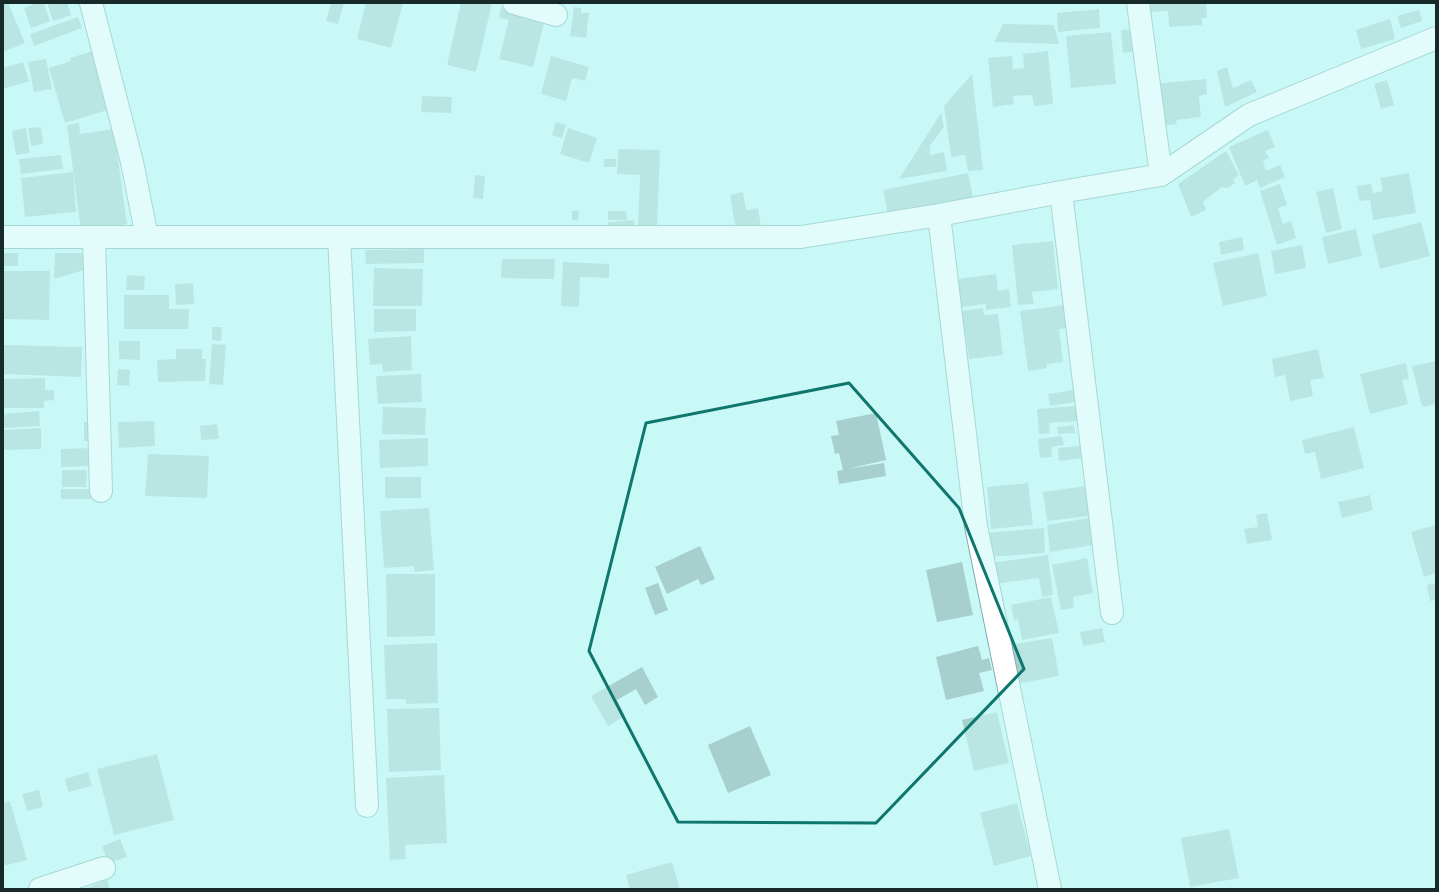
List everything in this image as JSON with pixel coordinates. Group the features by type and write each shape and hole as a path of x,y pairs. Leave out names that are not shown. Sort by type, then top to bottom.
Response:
{"street":[{"path":"92,3 132,162 147,237"},
{"path":"514,3 556,15"},
{"path":"1138,3 1161,176"},
{"path":"3,237 801,237 939,215 1061,192 1161,176 1249,115 1436,38"},
{"path":"1061,192 1112,613"},
{"path":"939,215 976,526 1050,889"},
{"path":"94,237 101,491"},
{"path":"339,237 367,806"},
{"path":"40,889 104,868"}],"highlighted area":[{"path":"849,383 959,508 1024,669 876,823 678,822 589,651 646,423"}],"building":[{"path":"3,3 8,3 25,43 3,52"},
{"path":"37,3 44,3 50,21 31,28 24,8"},
{"path":"47,3 67,3 71,15 53,21"},
{"path":"331,3 344,3 338,24 326,21"},
{"path":"366,3 403,3 391,48 357,39"},
{"path":"461,3 492,3 476,72 447,65"},
{"path":"1144,3 1206,3 1207,18 1202,18 1202,25 1169,27 1168,11 1151,12 1152,18 1145,19"},
{"path":"501,7 525,13 524,19 544,23 533,67 499,59 509,20 499,18"},
{"path":"574,7 581,8 581,13 589,13 586,38 570,36"},
{"path":"1099,9 1100,28 1058,32 1057,13"},
{"path":"1419,10 1422,21 1401,28 1397,16"},
{"path":"78,17 82,28 34,46 30,34"},
{"path":"1390,19 1395,39 1361,49 1356,30"},
{"path":"1003,24 1054,25 1059,44 994,42"},
{"path":"1135,29 1137,51 1123,53 1121,30"},
{"path":"1111,32 1116,84 1071,88 1066,36"},
{"path":"93,51 111,109 65,123 49,68 71,61 70,58"},
{"path":"1048,51 1053,104 1034,106 1032,95 1013,96 1014,104 993,107 988,58 1012,56 1013,69 1024,68 1023,54"},
{"path":"551,56 589,67 585,81 572,78 566,101 541,94"},
{"path":"46,59 52,89 34,92 28,62"},
{"path":"23,62 29,81 3,89 3,68"},
{"path":"1227,67 1233,88 1251,80 1257,92 1225,107 1217,71"},
{"path":"972,74 983,170 968,171 965,155 951,157 944,106"},
{"path":"1206,79 1207,94 1199,96 1201,117 1176,120 1177,124 1159,126 1154,84"},
{"path":"1387,80 1394,105 1381,109 1374,84"},
{"path":"422,96 452,97 451,113 421,112"},
{"path":"941,113 944,127 930,146 930,155 944,152 947,171 899,179"},
{"path":"556,122 566,125 562,138 552,135"},
{"path":"79,123 80,134 114,129 127,224 81,231 67,125"},
{"path":"41,127 43,144 31,146 28,128"},
{"path":"26,128 30,153 16,155 12,131"},
{"path":"568,128 597,138 589,163 560,154"},
{"path":"1268,130 1275,147 1265,151 1269,158 1263,161 1266,171 1280,165 1285,177 1260,188 1257,180 1245,186 1229,147"},
{"path":"618,149 660,150 657,229 638,229 640,175 617,174"},
{"path":"1226,151 1239,175 1233,180 1235,183 1228,188 1222,187 1203,202 1206,210 1191,217 1178,184"},
{"path":"61,155 63,169 21,174 19,159"},
{"path":"604,159 616,159 616,167 604,167"},
{"path":"73,172 76,212 25,217 21,178"},
{"path":"968,173 973,197 888,215 883,190"},
{"path":"1409,173 1416,213 1373,220 1370,200 1359,201 1357,186 1371,184 1373,193 1383,191 1380,178"},
{"path":"475,175 485,176 483,199 473,198"},
{"path":"1280,184 1287,205 1278,208 1283,224 1291,221 1296,238 1277,245 1260,191"},
{"path":"1333,188 1342,229 1326,233 1316,192"},
{"path":"743,192 746,210 758,208 761,226 736,230 730,195"},
{"path":"572,211 579,211 578,221 572,220"},
{"path":"608,211 626,211 627,220 608,220"},
{"path":"634,220 634,229 608,229 608,222"},
{"path":"1421,222 1430,256 1380,269 1372,235"},
{"path":"1356,229 1362,256 1328,264 1322,237"},
{"path":"1242,237 1244,250 1221,255 1219,242"},
{"path":"1053,241 1058,289 1032,292 1034,304 1018,305 1012,245"},
{"path":"1302,245 1306,268 1275,274 1271,251"},
{"path":"424,249 424,263 366,264 365,250"},
{"path":"3,253 18,253 18,266 3,266"},
{"path":"55,253 82,253 84,270 54,279"},
{"path":"1258,253 1267,296 1223,306 1213,263"},
{"path":"502,259 555,259 554,279 501,278"},
{"path":"563,262 609,264 609,278 580,277 579,307 561,306"},
{"path":"374,268 423,269 422,306 373,306"},
{"path":"3,271 50,271 49,320 3,319"},
{"path":"996,274 998,291 1009,289 1011,307 986,310 986,304 961,307 958,279"},
{"path":"127,275 145,276 144,290 126,290"},
{"path":"193,283 194,304 176,305 175,284"},
{"path":"124,295 169,295 169,309 189,309 188,329 124,329"},
{"path":"1064,305 1067,328 1059,329 1063,362 1046,364 1047,368 1028,371 1020,311"},
{"path":"983,308 984,315 998,314 1003,355 969,359 962,311"},
{"path":"374,309 416,309 416,331 374,332"},
{"path":"212,327 222,327 221,341 212,340"},
{"path":"411,336 412,370 383,372 382,364 370,365 368,339"},
{"path":"119,341 140,341 140,360 119,359"},
{"path":"212,344 226,345 223,385 209,384"},
{"path":"3,345 82,347 81,377 3,374"},
{"path":"176,349 202,349 202,359 206,359 205,381 158,382 157,360 176,359"},
{"path":"1318,349 1324,378 1310,380 1313,396 1290,401 1285,375 1275,377 1272,359"},
{"path":"1436,361 1436,404 1422,407 1412,366"},
{"path":"1406,363 1409,379 1402,380 1408,404 1370,414 1360,374"},
{"path":"118,369 130,370 129,386 117,385"},
{"path":"421,374 422,402 378,404 376,376"},
{"path":"45,378 45,390 54,390 54,400 44,401 44,408 3,408 3,379"},
{"path":"1074,390 1076,402 1050,406 1048,394"},
{"path":"1076,406 1077,421 1049,423 1050,433 1039,434 1037,409"},
{"path":"383,407 426,408 425,435 382,434"},
{"path":"39,411 40,426 3,428 3,414"},
{"path":"876,413 886,460 847,469 884,463 886,476 839,484 837,471 843,470 839,453 835,454 831,436 839,435 836,421"},
{"path":"154,421 155,446 119,448 118,422"},
{"path":"84,422 93,422 94,441 84,441"},
{"path":"217,424 219,439 201,440 200,426"},
{"path":"1074,425 1075,433 1058,434 1057,427"},
{"path":"1354,427 1364,468 1321,479 1315,452 1305,454 1302,440"},
{"path":"41,428 41,449 3,450 3,430"},
{"path":"1062,436 1064,445 1051,447 1052,457 1040,458 1038,439"},
{"path":"428,438 428,466 380,468 379,440"},
{"path":"1080,446 1081,458 1059,461 1058,448"},
{"path":"92,448 93,466 61,467 61,449"},
{"path":"148,454 209,456 207,498 145,496"},
{"path":"62,470 87,470 86,487 62,487"},
{"path":"385,477 421,477 421,498 385,498"},
{"path":"1028,483 1033,525 991,529 987,487"},
{"path":"1086,486 1089,516 1047,521 1043,492"},
{"path":"61,489 92,489 92,499 61,499"},
{"path":"1370,495 1373,510 1342,518 1338,502"},
{"path":"429,508 434,570 415,572 414,566 384,568 380,511"},
{"path":"1267,513 1272,540 1247,544 1244,529 1258,527 1256,515"},
{"path":"1089,518 1093,545 1050,552 1047,525"},
{"path":"1436,525 1436,573 1424,577 1411,532"},
{"path":"1044,528 1045,553 989,557 987,533"},
{"path":"700,546 715,579 701,585 698,579 667,594 655,567"},
{"path":"1048,555 1053,595 1042,597 1039,578 993,584 990,563"},
{"path":"1087,558 1093,593 1073,597 1074,608 1061,610 1052,565"},
{"path":"962,562 973,615 937,622 926,570"},
{"path":"386,574 435,574 435,636 387,637"},
{"path":"658,583 668,610 655,615 645,588"},
{"path":"1436,583 1436,600 1430,601 1427,585"},
{"path":"1051,597 1059,633 1022,640 1018,619 1014,620 1011,605"},
{"path":"1102,628 1105,642 1083,646 1080,632"},
{"path":"1052,638 1059,676 1016,684 1009,645"},
{"path":"437,643 438,703 406,704 406,699 386,699 384,645"},
{"path":"978,646 982,660 989,658 992,670 979,673 984,691 946,700 936,657"},
{"path":"642,667 658,697 645,705 636,689 617,700 625,716 608,726 591,696"},
{"path":"439,708 441,770 389,772 387,709"},
{"path":"997,712 1009,763 974,771 962,720"},
{"path":"750,726 771,775 728,793 708,745"},
{"path":"157,754 174,820 114,835 97,769"},
{"path":"88,772 92,786 68,792 65,779"},
{"path":"444,775 447,843 405,845 406,859 390,860 386,778"},
{"path":"39,790 43,807 27,811 22,794"},
{"path":"10,801 27,860 3,866 3,803"},
{"path":"1017,803 1031,856 994,866 980,813"},
{"path":"1229,829 1239,878 1190,887 1181,838"},
{"path":"120,839 127,857 108,863 102,846"},
{"path":"672,862 680,889 630,889 626,875"},
{"path":"107,880 110,889 86,889 86,888"}]}
